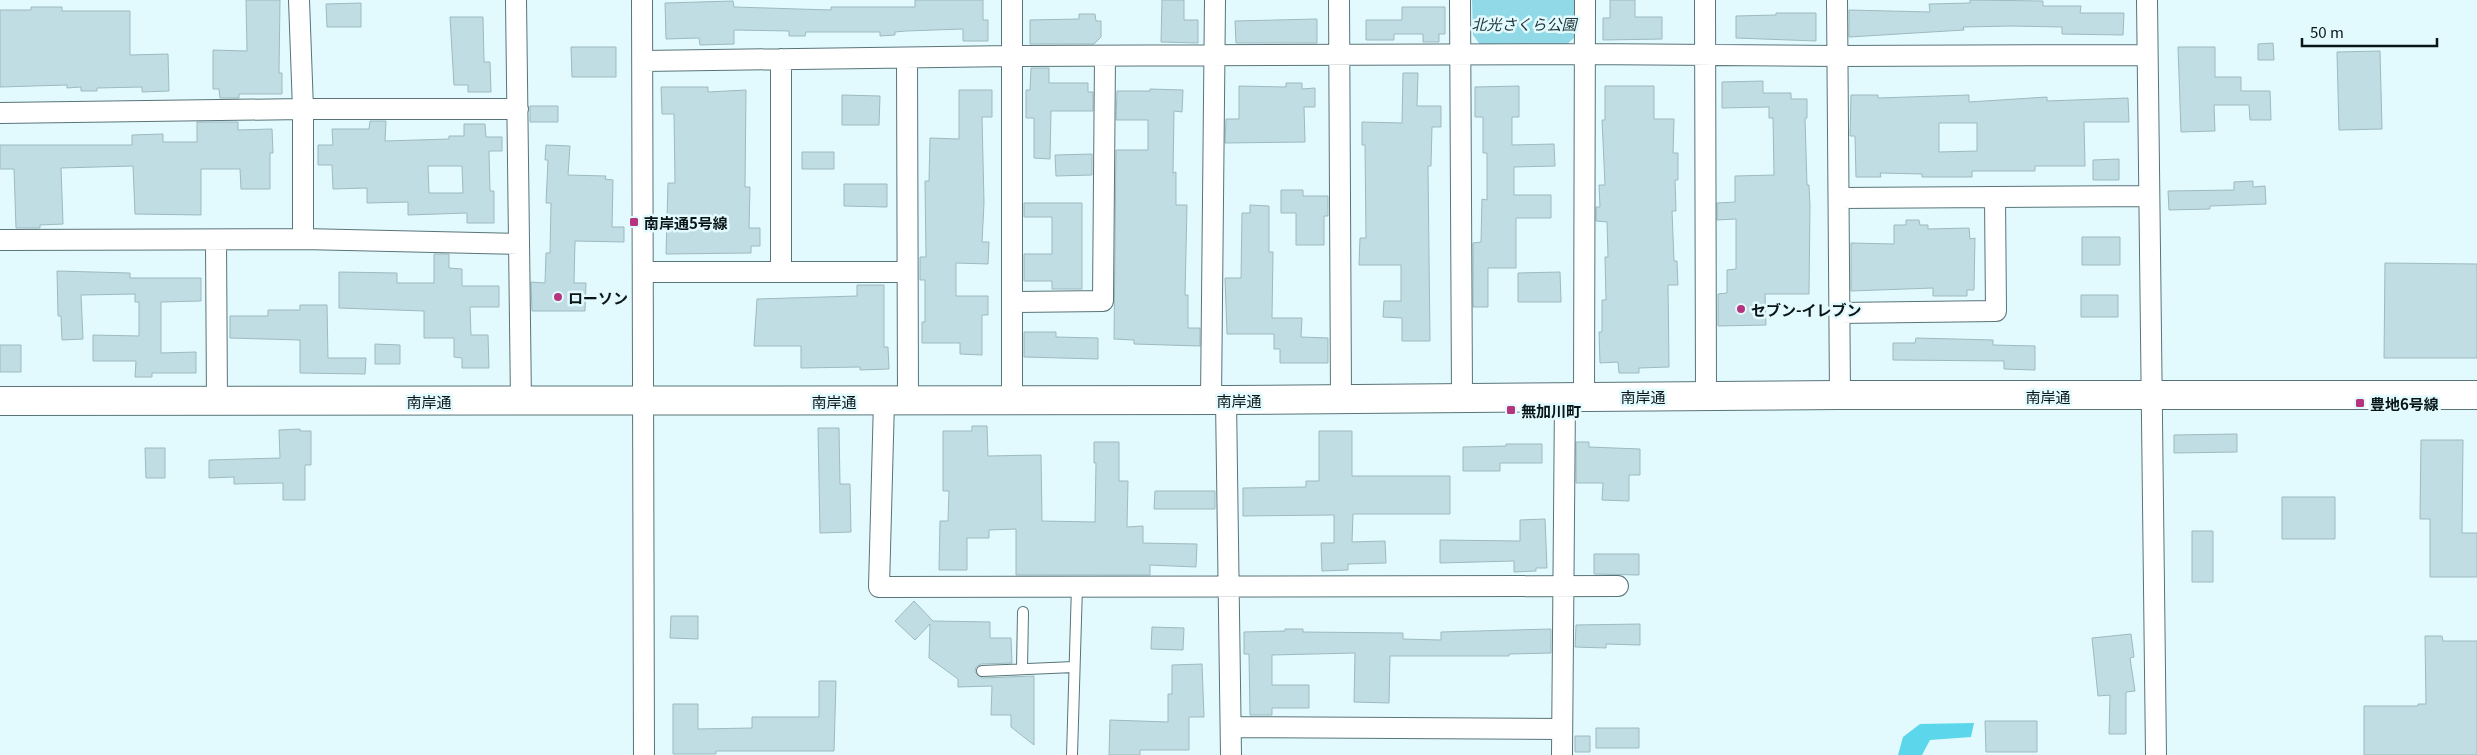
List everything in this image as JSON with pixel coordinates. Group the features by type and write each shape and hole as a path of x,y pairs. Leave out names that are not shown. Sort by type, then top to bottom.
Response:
{"main road":[{"name":"南岸通","path":"0,401 521,402 1012,399 1218,400 1840,395 2477,395"}],"street":[{"path":"299,0 303,109 303,239"},
{"path":"516,0 521,402"},
{"path":"642,0 644,755"},
{"path":"1012,0 1012,399"},
{"path":"1215,0 1218,400 1230,586 1231,755"},
{"path":"1339,0 1341,398"},
{"path":"1460,0 1462,397"},
{"path":"1562,755 1564,586 1574,397 1586,54 1585,0"},
{"path":"1705,0 1706,396"},
{"path":"1838,0 1840,395"},
{"path":"2147,0 2156,755"},
{"path":"643,61 1012,56 2147,55"},
{"path":"1012,302 1104,301 1105,56"},
{"path":"907,58 908,272 879,587 1618,586"},
{"path":"781,59 781,272"},
{"path":"0,113 303,109 518,109"},
{"path":"1839,198 2149,196"},
{"path":"1839,313 1996,311 1996,198"},
{"path":"0,240 216,241 303,239 519,244"},
{"path":"216,241 217,401"},
{"path":"643,272 908,272"},
{"path":"1232,727 1562,729"}],"lane":[{"path":"1072,755 1077,586"},
{"path":"1022,669 1023,612"},
{"path":"982,671 1074,667"}],"green space":[{"name":"北光さくら公園","path":"1472,0 1575,0 1575,37 1565,46 1481,46 1473,35"}],"shaded area":[{"path":"1974,723 1971,737 1930,740 1922,755 1898,755 1903,737 1920,724"}],"building":[{"path":"246,0 280,0 279,73 282,73 282,94 239,94 239,98 220,98 219,89 213,89 213,50 247,51"},
{"path":"915,0 983,0 983,20 988,20 988,41 963,41 963,29 906,31 895,32 895,35 880,36 880,32 806,32 805,36 789,36 789,31 734,30 734,44 700,45 699,38 666,39 665,3 733,1 734,7 831,10 831,7 915,7"},
{"path":"1162,0 1184,0 1184,20 1198,20 1198,43 1161,42"},
{"path":"1610,0 1635,0 1635,17 1662,17 1662,39 1603,40 1603,18 1610,18"},
{"path":"1970,0 2043,1 2043,6 2081,6 2080,13 2124,13 2123,35 2062,34 2062,27 2011,26 1963,27 1964,30 1849,37 1849,10 1930,12 1929,4 1970,3"},
{"path":"361,3 361,27 327,27 326,4"},
{"path":"31,7 62,7 62,11 130,11 130,55 168,54 169,91 142,92 142,87 97,88 97,91 81,91 81,87 67,88 67,85 0,87 0,10 31,10"},
{"path":"1402,7 1445,7 1445,34 1439,34 1439,42 1423,42 1423,34 1394,34 1394,40 1366,40 1366,20 1402,20"},
{"path":"1776,13 1816,13 1816,41 1736,38 1736,16 1776,15"},
{"path":"1079,14 1095,14 1096,21 1101,21 1101,37 1094,44 1030,44 1030,20 1079,19"},
{"path":"450,17 483,17 484,62 490,62 491,92 468,92 468,85 454,85"},
{"path":"1317,19 1317,43 1236,43 1235,21"},
{"path":"2273,43 2274,60 2258,60 2258,44"},
{"path":"571,47 616,47 616,77 572,77"},
{"path":"2178,47 2215,47 2215,77 2241,77 2241,91 2270,91 2271,120 2250,120 2249,105 2214,105 2215,131 2181,132"},
{"path":"2380,51 2382,129 2339,130 2337,52"},
{"path":"1031,68 1049,68 1049,83 1088,83 1088,92 1093,92 1093,111 1051,111 1050,159 1034,158 1034,118 1026,118 1026,90 1030,90"},
{"path":"1403,73 1418,73 1417,106 1441,106 1441,127 1432,127 1431,166 1428,166 1430,341 1402,341 1402,318 1383,317 1384,301 1401,301 1401,265 1359,265 1360,238 1366,238 1365,145 1362,145 1362,122 1402,123"},
{"path":"1763,81 1763,93 1791,93 1791,99 1807,99 1807,118 1805,118 1807,185 1809,185 1810,206 1809,294 1765,294 1766,325 1718,326 1718,294 1727,293 1727,270 1736,269 1736,219 1717,220 1717,203 1735,202 1735,176 1774,175 1773,118 1769,118 1769,107 1722,108 1722,82"},
{"path":"1286,83 1302,83 1302,89 1315,88 1315,107 1304,107 1305,142 1225,143 1226,119 1239,119 1239,86 1286,87"},
{"path":"1519,86 1519,117 1512,117 1512,145 1554,144 1555,166 1514,167 1514,195 1551,195 1551,218 1516,218 1516,268 1488,268 1488,307 1473,307 1473,243 1481,242 1482,199 1487,200 1487,153 1483,153 1483,117 1475,117 1475,87"},
{"path":"1605,86 1654,86 1654,119 1674,119 1673,153 1678,153 1678,180 1675,180 1676,211 1672,211 1674,261 1677,261 1678,285 1668,285 1669,367 1639,368 1639,373 1619,373 1618,362 1600,363 1599,332 1602,332 1602,300 1606,300 1605,257 1608,257 1607,222 1596,221 1596,207 1600,207 1599,185 1605,185 1602,120 1605,120"},
{"path":"661,87 708,87 708,92 746,90 745,187 750,187 749,228 760,228 760,246 751,246 751,253 666,254 668,183 675,183 674,114 662,114"},
{"path":"1150,89 1183,90 1182,112 1174,111 1173,173 1176,172 1176,205 1187,205 1185,295 1188,295 1188,328 1200,328 1200,346 1134,344 1134,340 1114,339 1116,150 1148,150 1148,120 1116,120 1117,91 1150,91"},
{"path":"959,90 992,90 992,117 982,117 984,203 982,242 989,242 988,264 956,263 956,296 988,296 988,315 982,315 982,355 960,354 960,343 922,343 922,322 925,322 925,280 920,280 920,257 926,257 925,181 929,181 930,138 959,139"},
{"path":"842,95 880,96 879,125 842,125"},
{"path":"1851,95 1878,95 1878,98 1969,95 1969,102 2047,97 2047,101 2128,98 2129,122 2084,122 2085,166 2035,166 2035,171 1972,171 1972,177 1922,177 1922,174 1880,173 1881,177 1856,177 1855,136 1850,136","holes":["1939,123 1977,123 1977,151 1939,152"]},
{"path":"530,106 558,106 558,122 530,122"},
{"path":"370,121 386,121 385,141 449,139 449,136 464,136 464,124 485,124 486,137 502,137 502,151 489,151 490,191 494,191 494,223 467,223 467,213 408,215 408,202 367,203 367,188 333,189 332,165 318,165 318,145 333,145 332,129 369,129","holes":["428,166 462,166 463,193 429,193"]},
{"path":"197,122 238,122 238,130 272,129 273,153 270,153 270,189 241,189 240,169 201,169 201,215 135,214 133,166 61,168 63,224 40,225 40,228 16,228 14,169 0,169 0,145 132,145 132,135 163,134 163,142 197,142"},
{"path":"546,145 570,146 568,175 606,176 605,179 613,180 612,227 624,227 624,242 575,241 574,283 586,283 585,311 532,311 531,282 545,283 546,253 550,253 551,203 546,203 548,160 545,160"},
{"path":"802,152 834,152 834,169 802,169"},
{"path":"1092,154 1092,175 1056,176 1055,155"},
{"path":"2119,159 2119,180 2093,180 2093,160"},
{"path":"2253,181 2253,187 2265,186 2266,204 2210,206 2210,209 2169,210 2168,191 2234,190 2234,182"},
{"path":"844,184 887,184 887,207 844,206"},
{"path":"1281,190 1303,190 1303,196 1328,196 1328,216 1324,216 1324,245 1296,245 1296,213 1281,213"},
{"path":"1024,203 1082,203 1082,289 1052,289 1052,281 1024,281 1024,254 1052,254 1052,217 1024,217"},
{"path":"1250,205 1269,206 1269,252 1273,252 1272,318 1302,318 1301,337 1328,338 1328,363 1280,363 1280,349 1274,349 1274,334 1227,334 1225,278 1241,278 1242,213 1250,213"},
{"path":"1906,220 1919,220 1920,225 1928,225 1928,229 1969,228 1970,239 1975,238 1974,290 1967,290 1967,296 1933,296 1933,288 1851,291 1851,243 1894,244 1894,225 1906,225"},
{"path":"2082,237 2120,237 2120,265 2082,265"},
{"path":"434,254 449,254 449,268 462,269 462,286 499,286 499,307 470,307 471,335 488,335 489,368 462,368 462,358 454,357 454,338 424,338 424,311 339,308 339,272 397,273 397,283 434,283"},
{"path":"2385,263 2477,264 2477,358 2384,358"},
{"path":"57,271 130,273 130,278 201,278 201,301 161,302 161,353 196,352 196,373 152,373 152,377 135,377 136,361 93,361 93,335 139,336 139,302 135,302 135,294 81,295 83,339 62,340 61,316 58,316"},
{"path":"1560,272 1561,302 1518,302 1518,273"},
{"path":"857,285 884,285 884,347 888,347 889,369 860,370 860,367 801,368 801,346 754,346 757,299 857,296"},
{"path":"2081,295 2118,295 2118,317 2081,317"},
{"path":"300,305 327,305 328,358 366,358 365,374 300,373 300,340 230,338 230,316 268,316 268,310 300,310"},
{"path":"1024,332 1056,332 1056,337 1098,338 1098,359 1024,357"},
{"path":"1916,338 1993,340 1993,345 2035,346 2035,370 2004,369 2004,361 1893,360 1893,343 1915,343"},
{"path":"375,344 400,345 400,364 375,364"},
{"path":"0,345 21,345 21,372 0,372"},
{"path":"972,426 987,426 988,456 1041,455 1042,521 1095,522 1096,463 1094,463 1094,442 1119,442 1119,481 1128,481 1127,527 1143,526 1143,543 1197,544 1196,567 1150,565 1150,575 1016,575 1016,529 989,530 989,538 967,538 967,570 939,570 940,521 948,521 949,491 943,491 943,431 972,431"},
{"path":"818,428 839,428 840,484 850,484 851,532 820,533"},
{"path":"300,429 300,431 311,431 311,465 305,465 305,500 283,500 283,483 234,484 234,477 209,478 209,460 280,458 279,430"},
{"path":"1319,431 1352,431 1352,476 1450,476 1450,514 1353,514 1352,542 1385,541 1386,563 1348,564 1348,570 1322,571 1321,543 1334,543 1334,515 1243,516 1243,488 1306,487 1306,481 1319,481"},
{"path":"2237,434 2237,452 2174,453 2174,435"},
{"path":"2421,440 2463,440 2462,533 2477,533 2477,577 2430,577 2430,519 2420,519"},
{"path":"1576,442 1589,442 1589,447 1640,449 1640,475 1629,475 1629,501 1602,500 1603,483 1576,483"},
{"path":"1506,444 1542,444 1542,463 1500,463 1500,471 1463,471 1463,447 1506,446"},
{"path":"145,448 165,448 165,478 146,478"},
{"path":"1155,491 1215,491 1215,509 1154,509"},
{"path":"2282,497 2335,497 2335,539 2282,539"},
{"path":"1545,519 1547,568 1536,568 1536,571 1514,572 1514,561 1440,563 1440,540 1520,541 1520,520"},
{"path":"2192,531 2213,531 2213,582 2192,582"},
{"path":"1594,554 1639,554 1639,575 1594,574"},
{"path":"914,601 933,621 990,622 990,638 1011,638 1012,663 981,664 976,667 975,672 982,678 1034,676 1034,745 1011,727 1011,715 991,715 992,686 958,687 958,679 929,658 930,624 915,640 895,621"},
{"path":"671,616 698,616 698,639 670,638"},
{"path":"1640,624 1640,645 1606,644 1606,648 1575,647 1576,625"},
{"path":"1152,627 1184,628 1183,650 1151,649"},
{"path":"1285,629 1303,629 1303,632 1403,633 1403,639 1441,640 1441,632 1551,629 1551,653 1509,654 1509,656 1390,656 1389,703 1354,702 1355,653 1272,655 1272,685 1309,685 1309,708 1272,708 1272,715 1250,715 1249,654 1244,654 1244,632 1285,631"},
{"path":"2131,634 2134,657 2130,658 2135,691 2126,692 2126,734 2109,734 2110,695 2098,696 2092,638"},
{"path":"2425,636 2442,636 2443,641 2477,641 2477,755 2364,755 2364,706 2418,706 2418,704 2426,704"},
{"path":"1202,664 1204,717 1189,717 1189,750 1140,750 1140,755 1109,755 1110,720 1168,722 1168,694 1172,694 1172,665"},
{"path":"819,681 836,681 834,751 716,751 716,754 673,754 673,704 698,704 698,729 752,728 752,717 819,717"},
{"path":"1985,721 2037,721 2037,752 1986,752"},
{"path":"1596,728 1639,728 1639,748 1596,748"},
{"path":"1575,736 1590,736 1590,752 1575,752"}],"place":[{"name":"南岸通5号線","path":"634,222"},
{"name":"ローソン","path":"558,297"},
{"name":"セブン-イレブン","path":"1741,309"},
{"name":"豊地6号線","path":"2360,403"},
{"name":"無加川町","path":"1511,410"}]}
